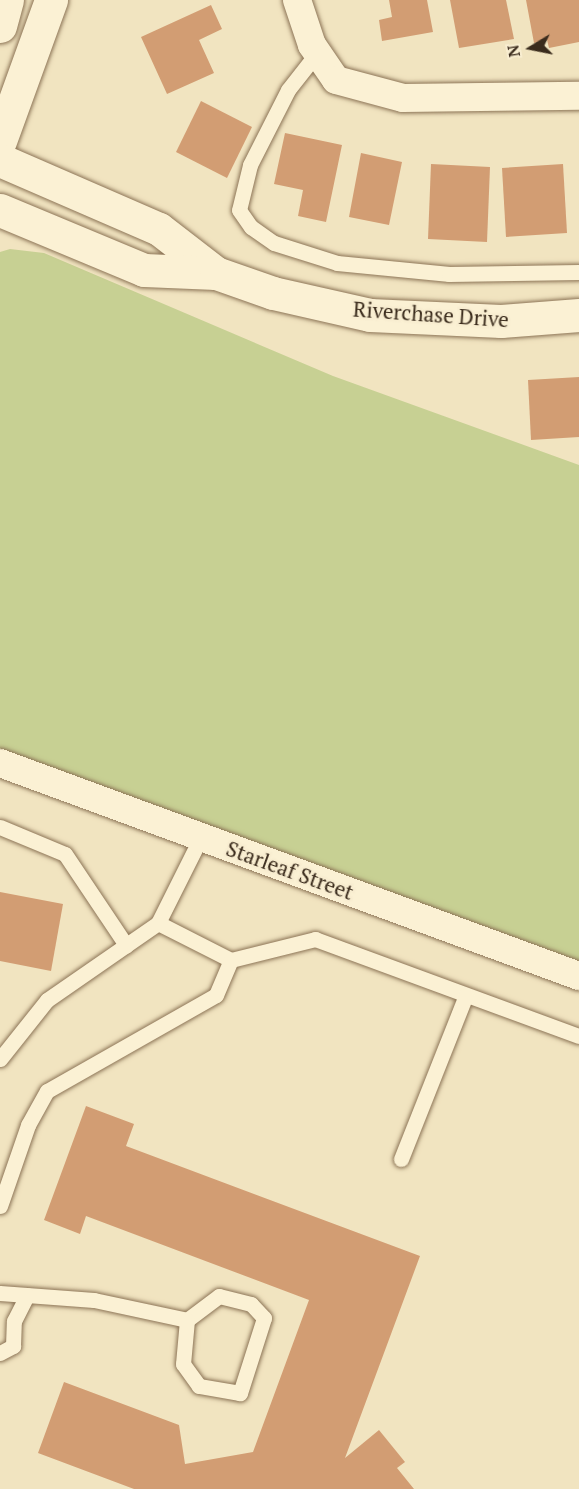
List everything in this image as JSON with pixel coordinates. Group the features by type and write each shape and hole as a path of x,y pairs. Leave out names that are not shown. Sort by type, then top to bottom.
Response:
{"street":[{"path":"0,26 7,0"},
{"path":"0,141 51,0"},
{"path":"297,0 317,53 336,80 404,98 579,96"},
{"name":"Riverchase Drive","path":"0,160 159,229 216,273"},
{"name":"Riverchase Drive","path":"0,210 144,270 216,273 273,293 370,315 501,321 579,315"},
{"name":"Starleaf Street","path":"0,763 579,976"}],"lane":[{"path":"317,53 288,90 250,165 239,210 251,227 274,243 337,263 449,274 579,272"},
{"path":"0,827 64,854 126,945"},
{"path":"0,1059 47,1000 158,923 201,837"},
{"path":"158,923 231,960 315,939 579,1036"},
{"path":"0,1206 28,1125 47,1091 216,995 231,960"},
{"path":"401,1159 466,995"},
{"path":"0,1293 94,1300 187,1320 219,1296 251,1304 264,1318 240,1393 200,1386 183,1364 187,1320"},
{"path":"0,1353 13,1346 14,1321 27,1295"}],"green space":[{"path":"10,249 44,253 333,376 579,465 579,961 0,750 0,252"}],"building":[{"path":"389,0 427,0 433,32 382,41 379,20 392,17"},
{"path":"450,0 506,0 514,39 459,48"},
{"path":"526,0 579,0 579,42 549,48 547,40 534,43"},
{"path":"211,5 222,29 199,40 214,73 167,94 141,37"},
{"path":"201,101 252,127 227,178 176,152"},
{"path":"285,133 342,145 326,222 298,216 303,190 274,184"},
{"path":"361,153 402,162 389,225 349,217"},
{"path":"431,164 490,167 487,242 428,239"},
{"path":"563,164 567,233 506,237 502,168"},
{"path":"579,377 579,437 531,440 528,380"},
{"path":"0,892 63,904 51,971 0,961"},
{"path":"86,1106 134,1124 126,1146 420,1256 345,1458 379,1430 405,1462 397,1468 414,1489 134,1489 38,1453 64,1382 179,1425 185,1464 253,1452 309,1300 86,1216 80,1234 44,1220"}]}
